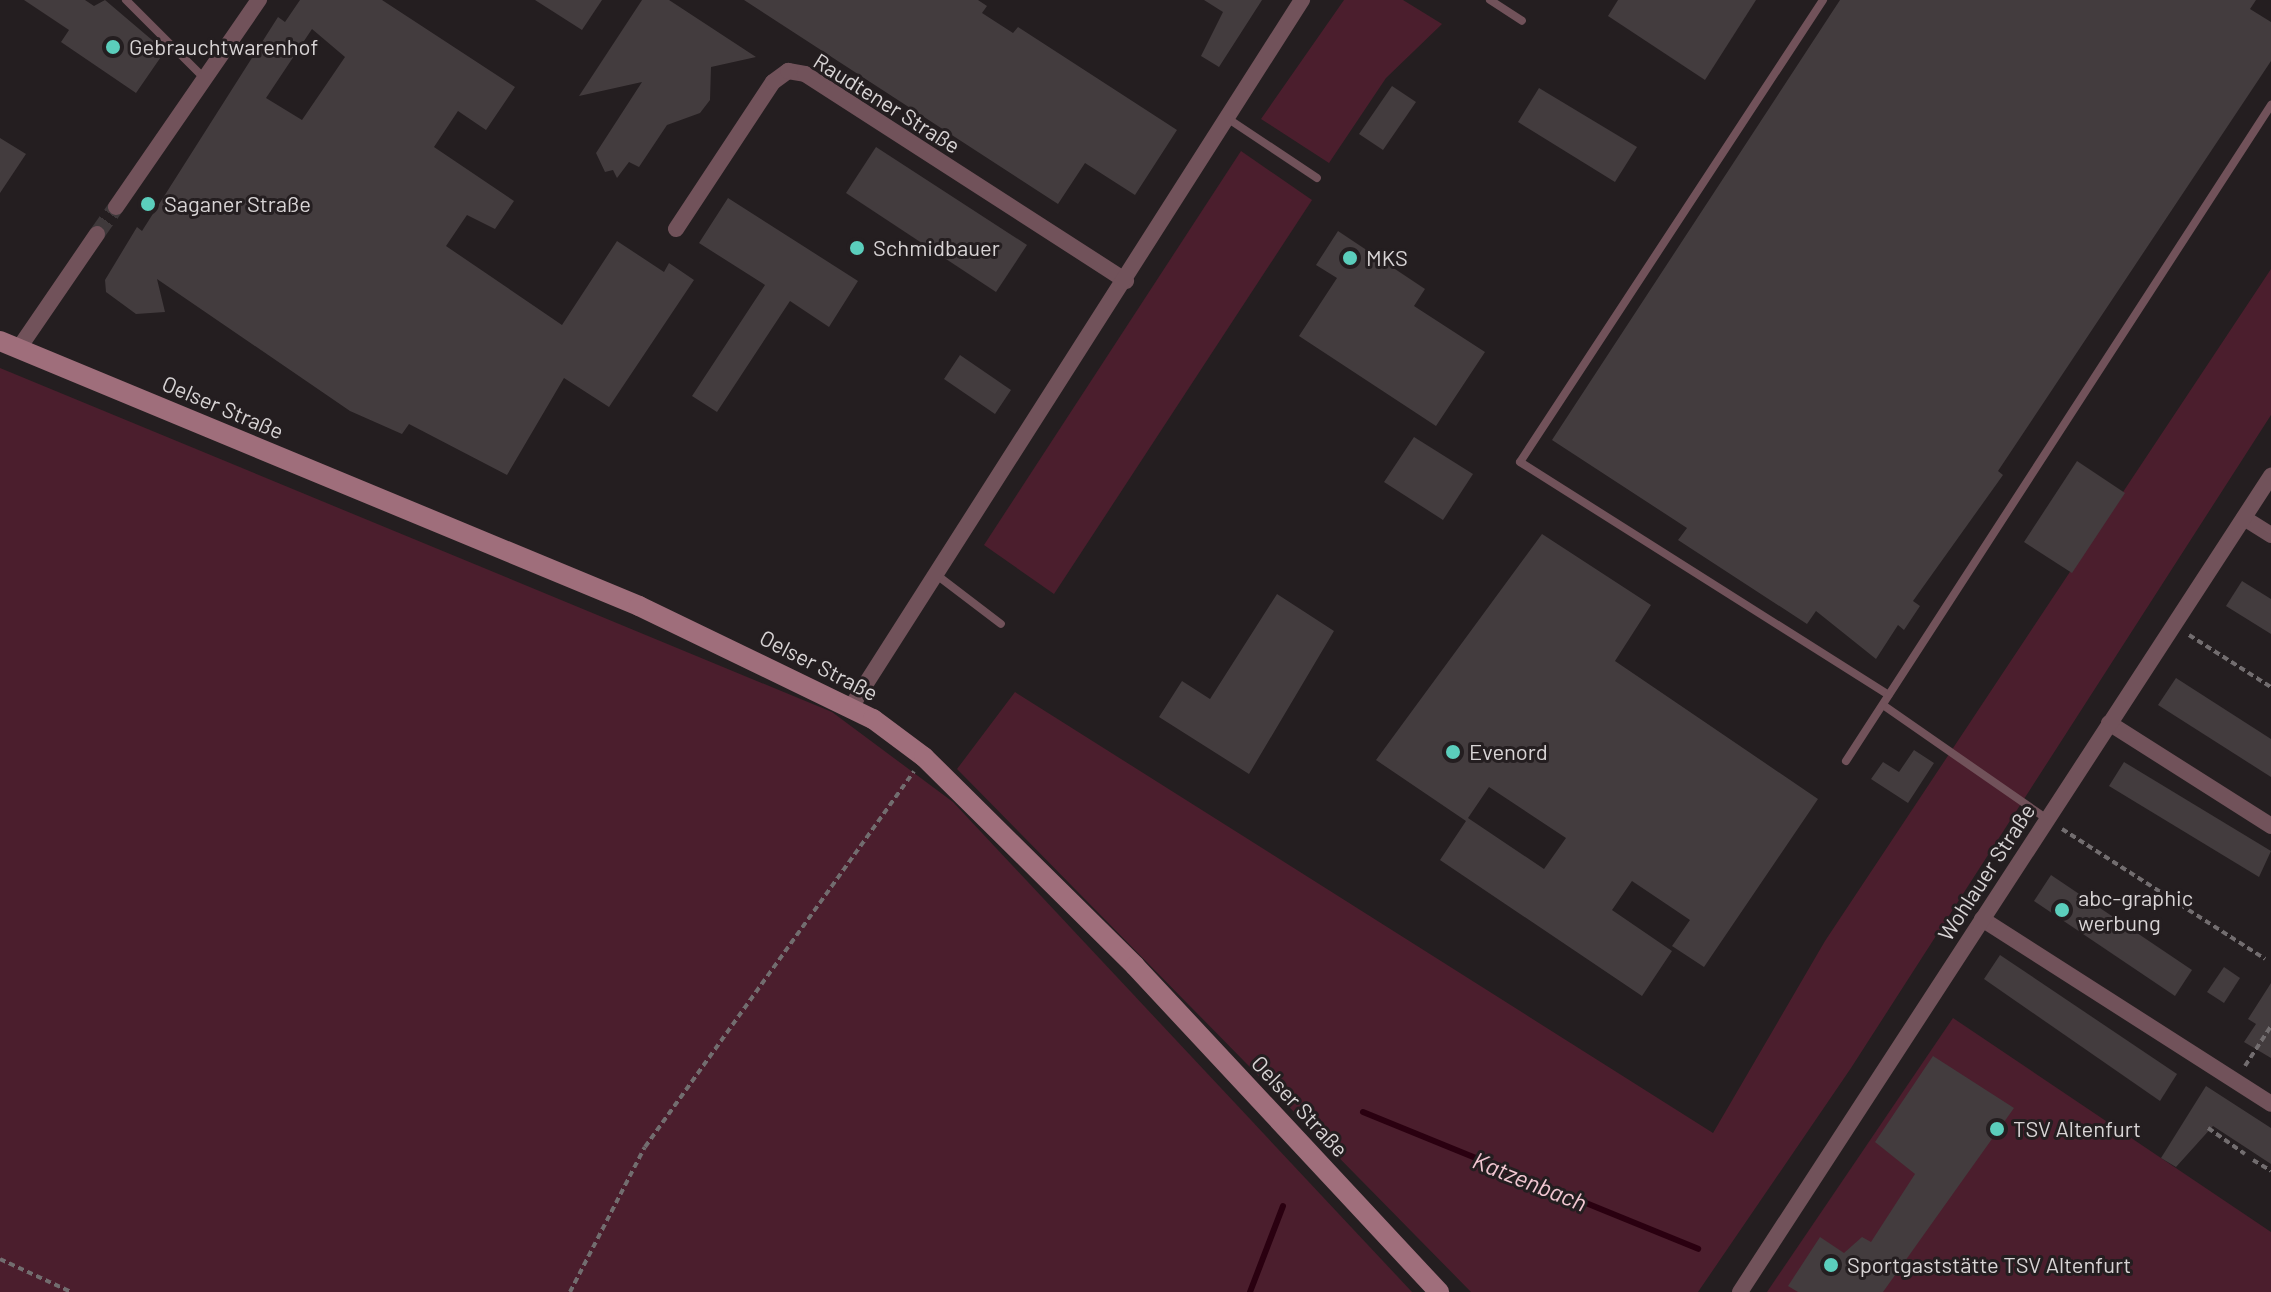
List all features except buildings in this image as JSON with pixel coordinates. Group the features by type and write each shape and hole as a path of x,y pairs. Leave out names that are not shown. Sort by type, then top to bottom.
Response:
{"main road":[{"name":"Oelser Straße","path":"9,344 651,611 851,707 924,757 1135,966 1439,1292"}],"street":[{"path":"116,207 259,0"},
{"path":"851,707 938,576 1302,0"},
{"name":"Raudtener Straße","path":"676,229 773,82 788,71 805,74 1126,281"},
{"path":"9,344 97,234"},
{"name":"Wohlauer Straße","path":"1740,1292 2271,476"},
{"path":"2244,518 2271,535"},
{"path":"2109,723 2271,826"},
{"path":"1982,919 2271,1104"}],"lane":[{"path":"126,0 205,79"},
{"path":"1490,0 1522,21"},
{"path":"1823,0 1520,462 1889,695"},
{"path":"1846,761 2271,105"},
{"path":"1226,118 1317,178"},
{"path":"938,576 1001,624"},
{"path":"1883,705 2047,819"}],"path":[{"path":"2173,626 2271,687"},
{"path":"570,1292 645,1147 924,757"},
{"path":"2047,819 2265,959"},
{"path":"2235,1082 2271,1026"},
{"path":"2208,1128 2245,1154"},
{"path":"2253,1160 2271,1171"},
{"path":"0,1259 71,1292"}],"shaded area":[{"path":"1344,0 1403,0 1442,24 1386,78 1329,163 1261,119"},
{"path":"1241,151 1312,200 1054,594 984,545"},
{"path":"2271,269 2271,415 1851,1068 1698,1292 1471,1292 957,769 1015,692 1713,1133 1825,941"},
{"path":"0,368 832,712 953,802 1412,1292 0,1292"},
{"name":"TSV Altenfurt","path":"1953,1018 2271,1232 2271,1292 1767,1292"}],"waterway":[{"name":"Katzenbach","path":"1363,1112 1698,1249"},
{"name":"Katzenbach","path":"1250,1292 1283,1206"}],"tunnel":[{"path":"97,234 116,207"}],"place":[{"name":"Gebrauchtwarenhof","path":"113,47"},
{"name":"Saganer Straße","path":"148,204"},
{"name":"Schmidbauer","path":"857,248"},
{"name":"MKS","path":"1350,258"},
{"name":"Evenord","path":"1453,752"},
{"name":"abc-graphic werbung","path":"2062,910"},
{"name":"TSV Altenfurt","path":"1997,1129"},
{"name":"Sportgaststätte TSV Altenfurt","path":"1831,1265"}]}
